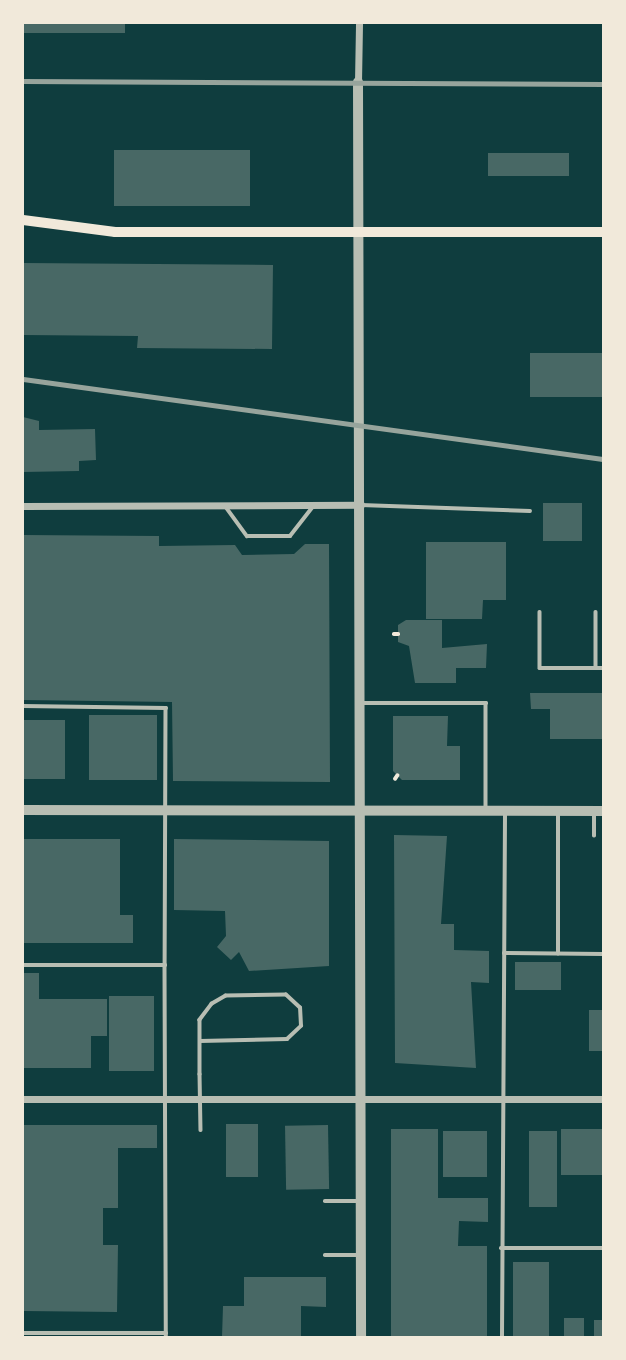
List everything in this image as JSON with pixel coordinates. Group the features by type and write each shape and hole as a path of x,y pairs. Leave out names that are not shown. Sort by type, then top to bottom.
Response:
{"main road":[{"path":"23,220 89,231 603,232"}],"street":[{"path":"359,23 363,811 361,1337"},
{"path":"23,506 361,505"},
{"path":"23,810 599,811"},
{"path":"23,1099 603,1099"}],"lane":[{"path":"224,505 247,537 290,537 314,505"},
{"path":"361,505 530,511"},
{"path":"540,612 540,668 603,668"},
{"path":"596,612 596,668"},
{"path":"362,703 486,703 486,811"},
{"path":"23,706 166,708 166,1335 23,1333"},
{"path":"502,1337 501,1099 505,811"},
{"path":"558,811 558,954"},
{"path":"594,836 599,811"},
{"path":"593,947 593,954"},
{"path":"504,953 603,954"},
{"path":"23,965 165,965"},
{"path":"200,1041 287,1039 301,1026 300,1008 286,995 226,996 200,1020 200,1041 201,1099 201,1130"},
{"path":"325,1201 362,1201"},
{"path":"501,1248 603,1248"},
{"path":"325,1255 362,1255"}],"building":[{"path":"23,23 125,23 125,33 23,33"},
{"path":"114,150 250,150 250,206 114,206"},
{"path":"488,153 569,153 569,176 488,176"},
{"path":"23,263 273,265 272,349 137,348 138,336 23,335"},
{"path":"530,353 602,353 602,397 530,397"},
{"path":"23,417 39,421 39,430 95,429 96,460 79,461 79,471 23,472"},
{"path":"543,503 582,503 582,541 543,541"},
{"path":"23,535 159,536 159,546 235,545 242,555 294,554 305,544 329,544 330,782 173,781 172,702 23,700"},
{"path":"426,542 506,542 506,600 483,600 482,619 426,619"},
{"path":"406,620 442,620 442,648 487,644 486,668 456,668 456,683 415,683 409,646 398,642 398,625"},
{"path":"530,693 603,693 603,739 550,739 550,709 531,709"},
{"path":"89,715 157,715 157,780 89,780"},
{"path":"393,716 448,716 447,746 460,746 460,780 402,780 393,771"},
{"path":"23,720 65,720 65,779 23,779"},
{"path":"394,835 447,836 441,924 454,924 454,950 489,951 489,983 471,982 476,1068 395,1063"},
{"path":"23,839 120,839 120,915 133,915 133,943 23,943"},
{"path":"174,839 329,841 329,966 249,971 239,952 231,960 217,947 226,936 225,911 174,910"},
{"path":"515,962 561,962 561,990 515,990"},
{"path":"23,973 39,973 39,999 107,999 107,1036 91,1036 91,1068 23,1068"},
{"path":"109,996 154,996 154,1071 109,1071"},
{"path":"589,1010 603,1010 603,1051 589,1051"},
{"path":"226,1124 258,1124 258,1177 226,1177"},
{"path":"23,1125 157,1125 157,1148 118,1148 118,1208 103,1208 103,1245 118,1245 117,1312 23,1311"},
{"path":"328,1125 329,1189 286,1190 285,1126"},
{"path":"391,1129 438,1129 438,1198 488,1198 488,1222 459,1221 458,1246 487,1246 487,1337 391,1337"},
{"path":"561,1129 603,1129 603,1175 561,1175"},
{"path":"443,1131 487,1131 487,1177 443,1177"},
{"path":"529,1131 557,1131 557,1207 529,1207"},
{"path":"513,1262 549,1262 549,1337 513,1337"},
{"path":"244,1277 326,1277 326,1307 301,1306 301,1337 222,1337 223,1306 244,1306"},
{"path":"564,1318 584,1318 584,1337 564,1337"},
{"path":"594,1320 603,1320 603,1337 594,1337"}],"railway":[{"path":"23,81 603,84"},
{"path":"23,379 603,459"}]}
